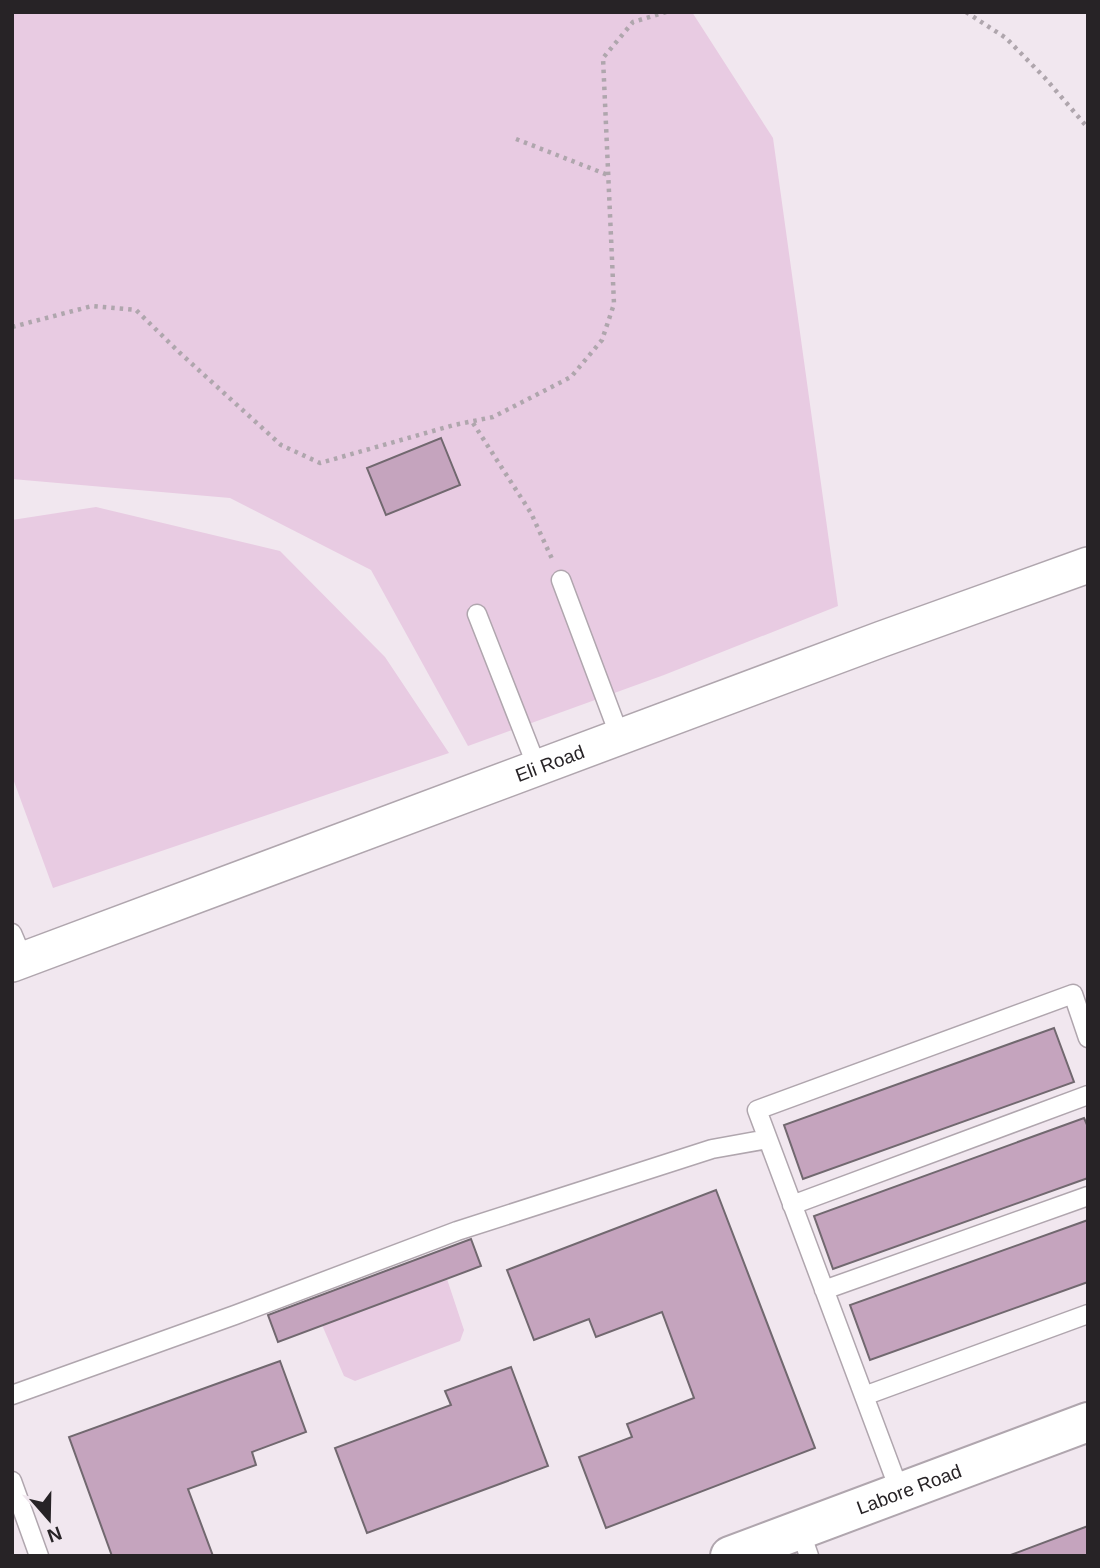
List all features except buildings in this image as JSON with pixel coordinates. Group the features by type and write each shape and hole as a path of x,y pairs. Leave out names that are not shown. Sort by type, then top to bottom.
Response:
{"street":[{"name":"Eli Road","path":"16,952 537,768 1088,565"},
{"name":"Labore Road","path":"730,1556 804,1543 900,1492 1088,1422"}],"lane":[{"path":"561,580 620,737"},
{"path":"477,614 537,768"},
{"path":"900,1492 757,1110 1073,994 1086,1026"},
{"path":"792,1205 1088,1096"},
{"path":"12,1395 457,1231 712,1149 768,1139"},
{"path":"824,1290 1088,1196"},
{"path":"864,1396 1088,1314"},
{"path":"12,1481 39,1556"}],"path":[{"path":"12,327 92,306 135,310 281,445 320,463 454,425 493,417 571,377 602,340 614,304 603,58 633,22 666,12"},
{"path":"966,12 1006,38 1088,128"},
{"path":"516,139 608,175"},
{"path":"473,423 531,513 561,580"}],"shaded area":[{"path":"12,12 692,12 773,138 838,606 664,675 468,746 371,570 230,498 12,479"},
{"path":"96,507 280,551 385,657 449,753 53,888 12,776 12,520"},
{"path":"447,1279 464,1330 460,1341 355,1381 344,1376 322,1325"}]}
